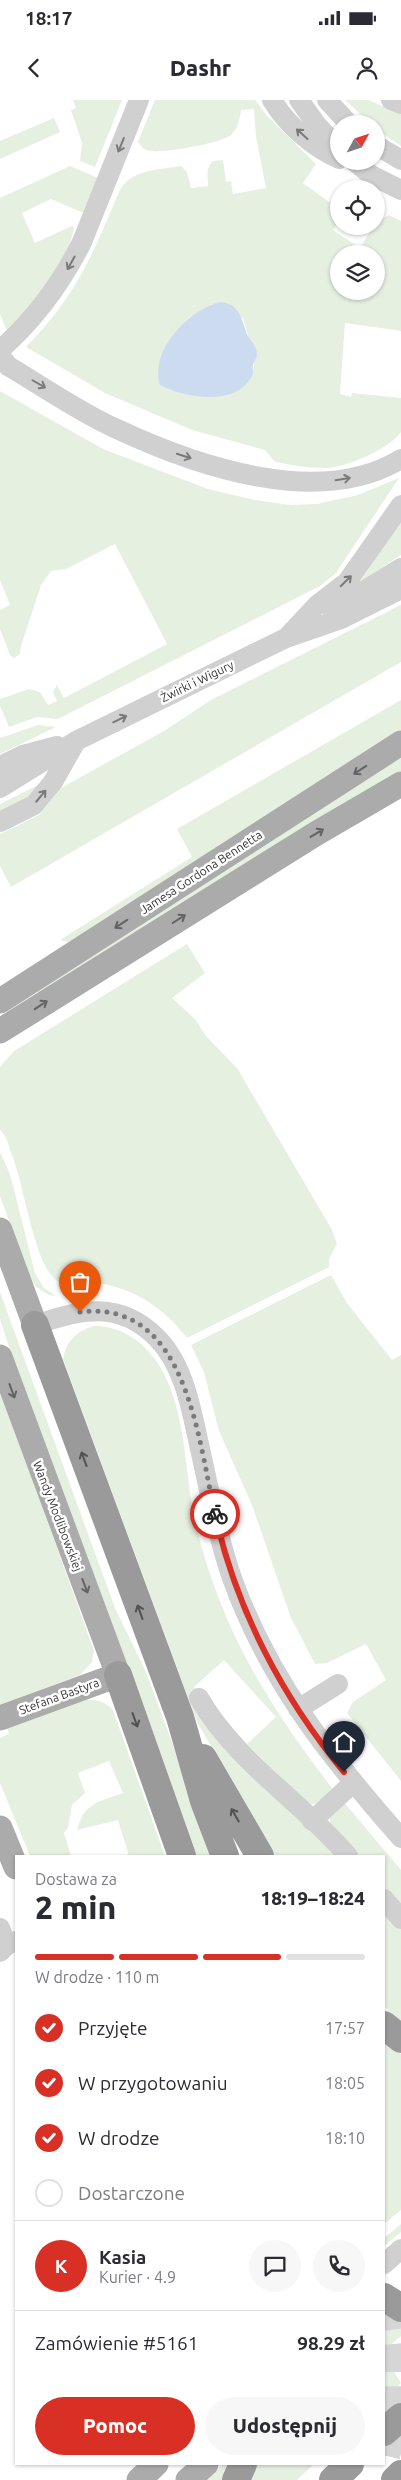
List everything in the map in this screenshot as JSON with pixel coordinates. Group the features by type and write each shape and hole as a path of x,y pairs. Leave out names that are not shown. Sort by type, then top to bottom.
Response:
{"highway":[{"path":"35,1325 180,1718 204,1801 225,1855"},
{"path":"118,1675 182,1855"},
{"path":"180,1718 259,1855"},
{"path":"385,2025 401,2039"},
{"path":"385,2298 401,2308"},
{"path":"385,2431 401,2417"},
{"path":"236,2480 243,2465"},
{"path":"333,2480 349,2465"},
{"path":"395,2480 401,2474"}],"main road":[{"name":"Jamesa Gordona Bennetta","path":"0,1001 401,743"},
{"path":"0,1031 317,833 400,787"},
{"path":"0,1230 35,1325"},
{"name":"Wandy Modlibowskiej","path":"0,1357 118,1675"},
{"name":"Stefana Bastyra","path":"0,1718 118,1675"},
{"path":"0,1828 15,1865"},
{"path":"139,2480 155,2465"},
{"path":"188,2480 205,2465"}],"street":[{"path":"0,350 42,307 71,265 139,100"},
{"path":"272,100 294,126 321,150 330,154"},
{"path":"299,100 317,125 330,139"},
{"path":"327,100 341,115"},
{"path":"391,100 401,104"},
{"path":"385,150 401,160"},
{"path":"361,170 401,190"},
{"path":"365,170 371,175"},
{"path":"0,356 8,366 115,428 181,456 261,477 317,483 349,479 370,473 401,458"},
{"path":"286,638 317,605 347,582 401,505"},
{"path":"286,638 401,568"},
{"name":"Żwirki i Wigury","path":"0,788 76,741 286,638 341,619 401,589"},
{"path":"0,766 23,755 76,741"},
{"path":"0,822 34,805 53,782 76,741"},
{"path":"35,1325 80,1312 108,1311 134,1320 146,1328 165,1347 177,1369 188,1400 219,1532 233,1580 262,1648 316,1736 353,1783 401,1838"},
{"path":"298,1709 338,1684"},
{"path":"199,1698 210,1718 250,1764 328,1834 347,1855"},
{"path":"312,1821 353,1783"},
{"path":"385,1900 401,1919"},
{"path":"385,2263 401,2249"},
{"path":"385,2307 401,2294"}],"green space":[{"path":"73,100 122,100 95,167 80,161 82,143 71,110 76,108"},
{"path":"155,100 255,100 267,116 316,164 303,183 330,202 330,235 340,235 356,245 330,245 330,300 385,300 385,245 362,245 368,235 385,235 385,217 389,215 401,221 401,331 345,323 340,394 351,397 352,393 401,398 401,432 387,445 355,461 334,467 312,467 275,462 265,450 192,430 105,393 26,347 58,310 70,292 91,256 119,192 130,179 146,172 181,166 187,172 191,188 208,186 210,164 213,161 223,160 226,182 231,181 233,194 266,188 256,137 254,109 241,110 235,129 226,138 204,145 176,150 153,151 144,149 138,142","holes":["212,304 243,318 253,350 254,368 244,384 233,392 189,319"]},
{"path":"345,100 368,100 401,114 401,146 385,135 385,115 361,115"},
{"path":"54,118 60,132 0,159 0,141"},
{"path":"70,166 98,178 86,211 81,212 51,199 22,213 35,243 72,226 74,228 66,258 38,298 7,331 0,314 0,198"},
{"path":"0,391 103,449 208,489 255,500 291,505 317,504 358,495 399,478 336,573 320,586 58,719 37,717 9,727 0,706 0,699 29,689 40,692 48,705 57,701 53,692 57,685 64,698 167,644 115,544 66,569 51,571 41,585 20,654 14,658 10,655 0,629 0,610 10,605 0,580"},
{"path":"401,521 401,555 360,582"},
{"path":"401,605 401,662 11,887 0,866 0,834 39,815 61,788 164,731 211,700"},
{"path":"401,700 401,730 70,942 60,940 192,857 177,829"},
{"path":"38,725 56,727 0,754 0,738"},
{"path":"401,758 401,771 38,993 36,990"},
{"path":"42,783 36,793 0,814 0,804"},
{"path":"187,944 205,973 172,998 195,1019 206,1036 237,1068 331,1228 337,1244 329,1259 329,1267 187,1338 169,1318 147,1301 123,1289 109,1285 61,1283 52,1276 45,1266 34,1235 15,1164 4,1134 0,1130 0,1067 14,1051"},
{"path":"0,1152 10,1174 35,1273 44,1288 56,1296 49,1295 36,1287 29,1275 0,1196"},
{"path":"331,1275 347,1303 392,1360 401,1355 401,1781 347,1713 353,1702 386,1680 366,1644 327,1663 315,1664 291,1618 252,1505 219,1431 204,1372 191,1345"},
{"path":"0,1292 115,1608 146,1672 214,1855 195,1855 0,1319"},
{"path":"94,1326 116,1329 126,1334 152,1355 164,1374 172,1392 182,1430 196,1525 206,1563 219,1599 233,1632 267,1696 332,1788 331,1795 318,1803 309,1805 247,1744 276,1717 224,1660 194,1687 337,1855 274,1855 197,1722 63,1359 69,1342 82,1331"},
{"path":"0,1388 94,1651 92,1662 80,1675 0,1705"},
{"path":"83,1700 100,1701 107,1704 113,1710 165,1855 129,1855 118,1820 77,1830 80,1821 88,1809 99,1802 123,1793 109,1761 78,1773 85,1793 72,1805 68,1828 64,1833 71,1855 30,1855 0,1783 0,1738 9,1734 7,1727"},
{"path":"343,1801 401,1870 401,1911 385,1892 385,1855 353,1855 330,1828 330,1814"},
{"path":"385,1910 401,1929 401,2023 385,2007"},
{"path":"385,2039 401,2054 401,2210 385,2223"},
{"path":"401,2224 401,2232 385,2245 385,2237"},
{"path":"392,2319 401,2325 401,2336 387,2348 385,2346 385,2325"},
{"path":"394,2372 401,2383 385,2398 385,2373"},
{"path":"222,2465 230,2465 222,2480 206,2480"},
{"path":"256,2465 313,2465 297,2480 249,2480"}],"water":[{"path":"220,302 227,303 236,309 247,334 256,348 257,355 253,365 252,376 244,386 222,396 196,396 170,390 160,385 158,372 160,358 174,333 196,313"}],"tunnel":[{"path":"385,2307 393,2361 393,2405 385,2459"}],"way so far":[{"path":"80,1312 95,1310 120,1314 146,1328 165,1347 177,1369 188,1400 215,1514"}],"route":[{"path":"215,1514 233,1580 262,1648 277,1676 316,1736 344,1772"}]}
